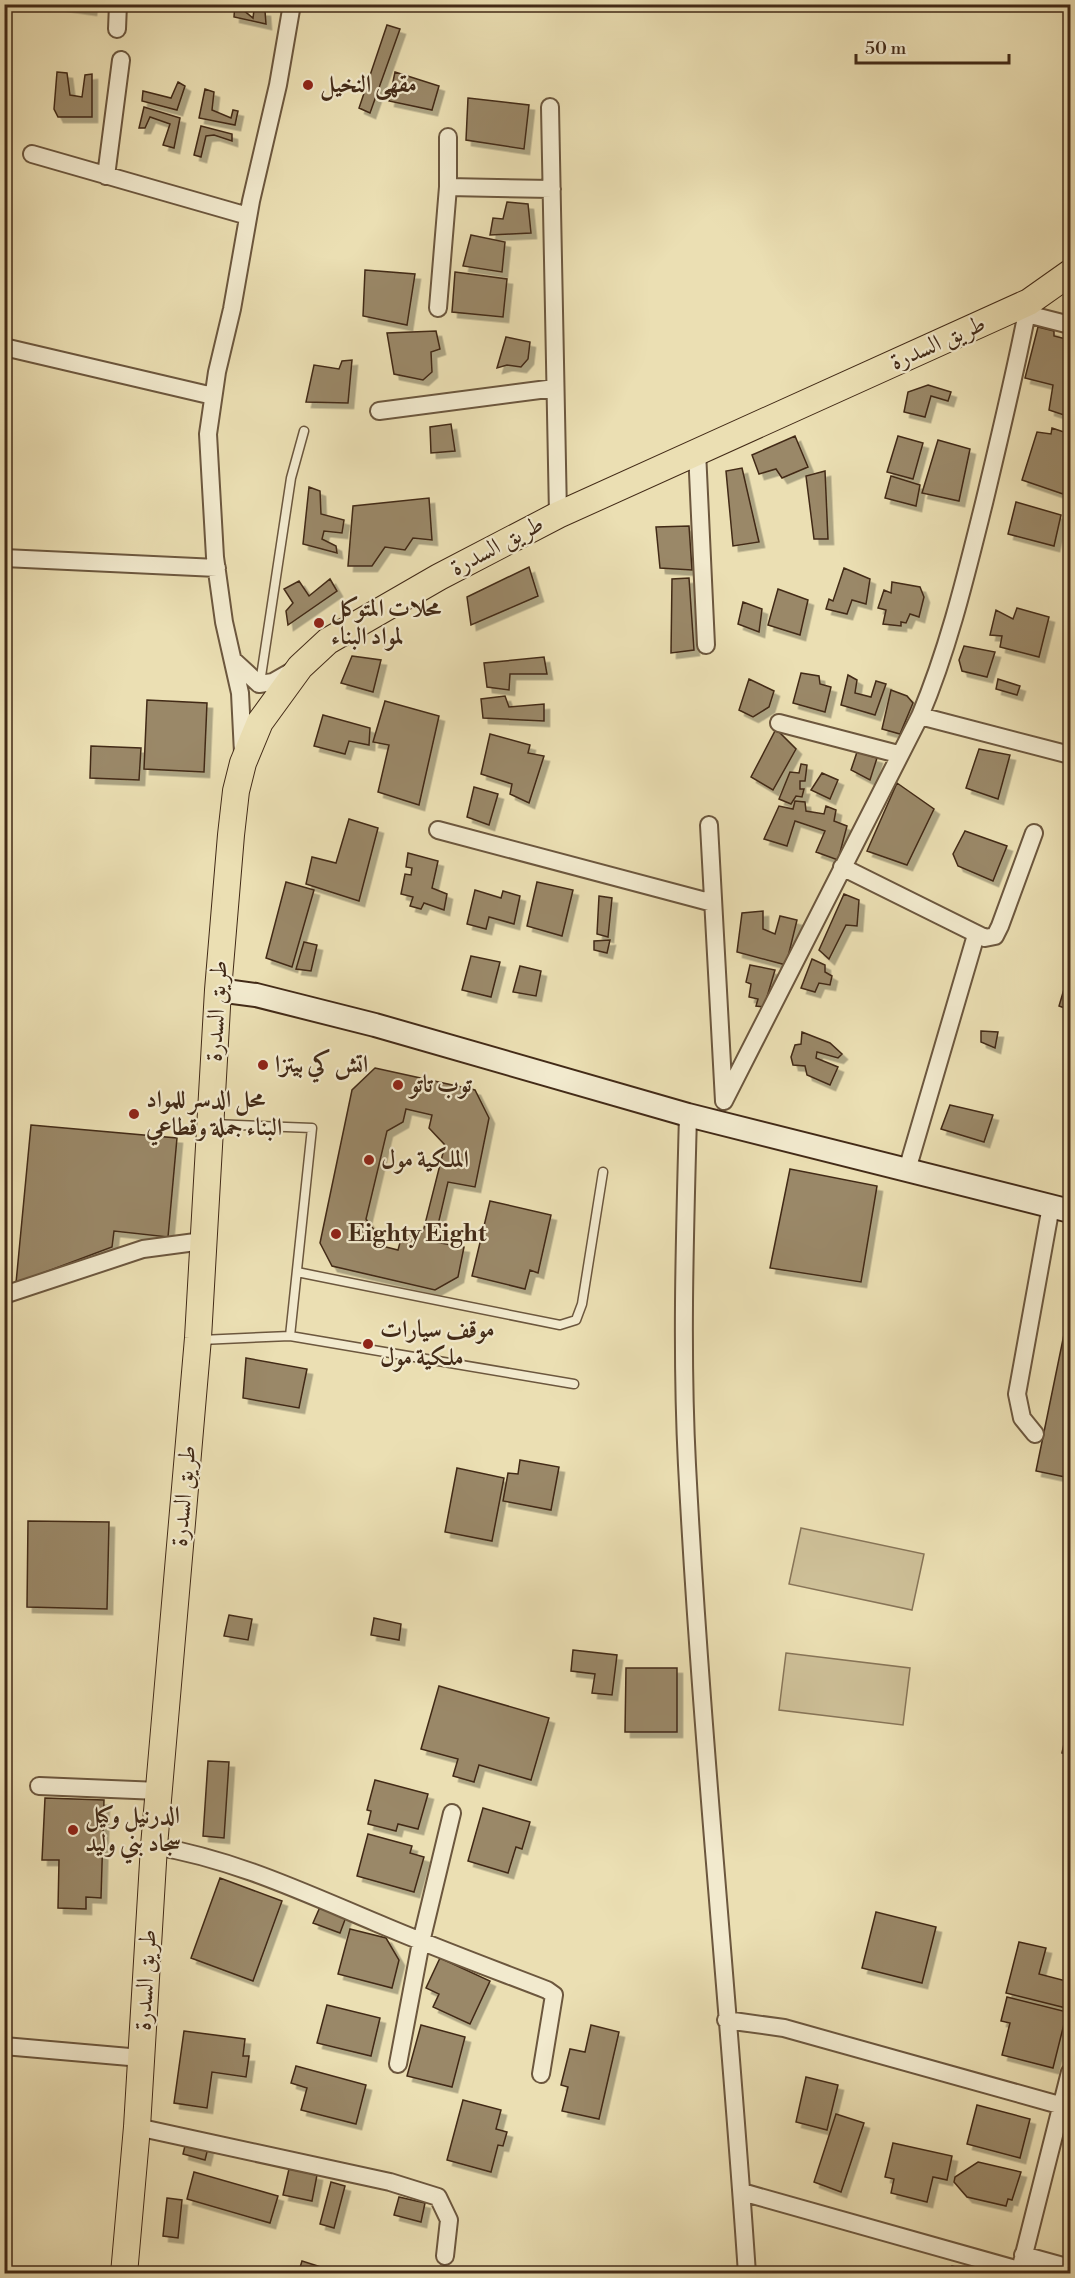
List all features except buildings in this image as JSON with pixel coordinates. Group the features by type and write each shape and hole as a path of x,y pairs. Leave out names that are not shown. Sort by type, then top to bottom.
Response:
{"main road":[{"name":"طريق السدرة","path":"124,2274 137,2127 154,1846 197,1340 218,990 231,835 236,791 243,763 260,722 300,667 328,641 439,577 558,515 697,451 1028,308 1071,273"}],"street":[{"path":"117,29 118,4"},
{"path":"243,763 240,693 232,660 217,568 210,494 208,434 213,396 248,216 278,85 292,4"},
{"path":"106,176 121,60"},
{"path":"550,107 558,515"},
{"path":"438,308 448,187 448,137"},
{"path":"32,154 248,216"},
{"path":"448,187 552,189"},
{"path":"723,1112 898,754 920,716 940,668 965,580 1028,308 1071,325"},
{"path":"4,347 213,396"},
{"path":"379,411 555,388"},
{"path":"697,451 706,645"},
{"path":"4,558 217,568"},
{"path":"232,660 260,684 273,682 300,667"},
{"path":"920,716 1071,755"},
{"path":"779,723 898,754"},
{"path":"709,825 723,1112"},
{"path":"438,830 712,903"},
{"path":"842,867 985,938 994,936 1000,926 1034,833"},
{"path":"907,1170 976,935"},
{"path":"218,990 256,995 375,1025 688,1115 723,1112 907,1170 1061,1208 1017,1394 1022,1418 1035,1434"},
{"path":"688,1115 684,1268 687,1462 726,2020 747,2274"},
{"path":"4,1295 143,1249 203,1241"},
{"path":"39,1786 159,1791"},
{"path":"398,2064 421,1942 452,1813"},
{"path":"154,1846 218,1860 262,1874 421,1942 554,1995 541,2074"},
{"path":"726,2020 784,2028 1066,2107"},
{"path":"4,2046 141,2058"},
{"path":"1020,2266 1066,2107 1071,2072"},
{"path":"137,2127 390,2182 438,2198 449,2220 445,2256"},
{"path":"742,2192 1020,2266 1071,2268"}],"lane":[{"path":"260,684 291,478 304,431"},
{"path":"211,1123 312,1128 290,1336"},
{"path":"297,1272 560,1325 576,1320 582,1304 603,1172"},
{"path":"197,1340 290,1336 574,1384"}],"shaded area":[{"path":"801,1528 924,1554 912,1610 789,1584"},
{"path":"786,1653 910,1668 903,1725 779,1710"}],"place":[{"name":"مقهى النخيل","path":"308,85"},
{"name":"محلات المتوكل لمواد البناء","path":"319,623"},
{"name":"اتش كي بيتزا","path":"263,1065"},
{"name":"توب تاتو","path":"398,1085"},
{"name":"محل الدسر للمواد البناء جملة وقطاعي","path":"134,1114"},
{"name":"الملكية مول","path":"369,1160"},
{"name":"Eighty Eight","path":"336,1234"},
{"name":"موقف سيارات ملكية مول","path":"368,1344"},
{"name":"الدرنيل وكيل سجاد بني وليد","path":"73,1830"}]}
